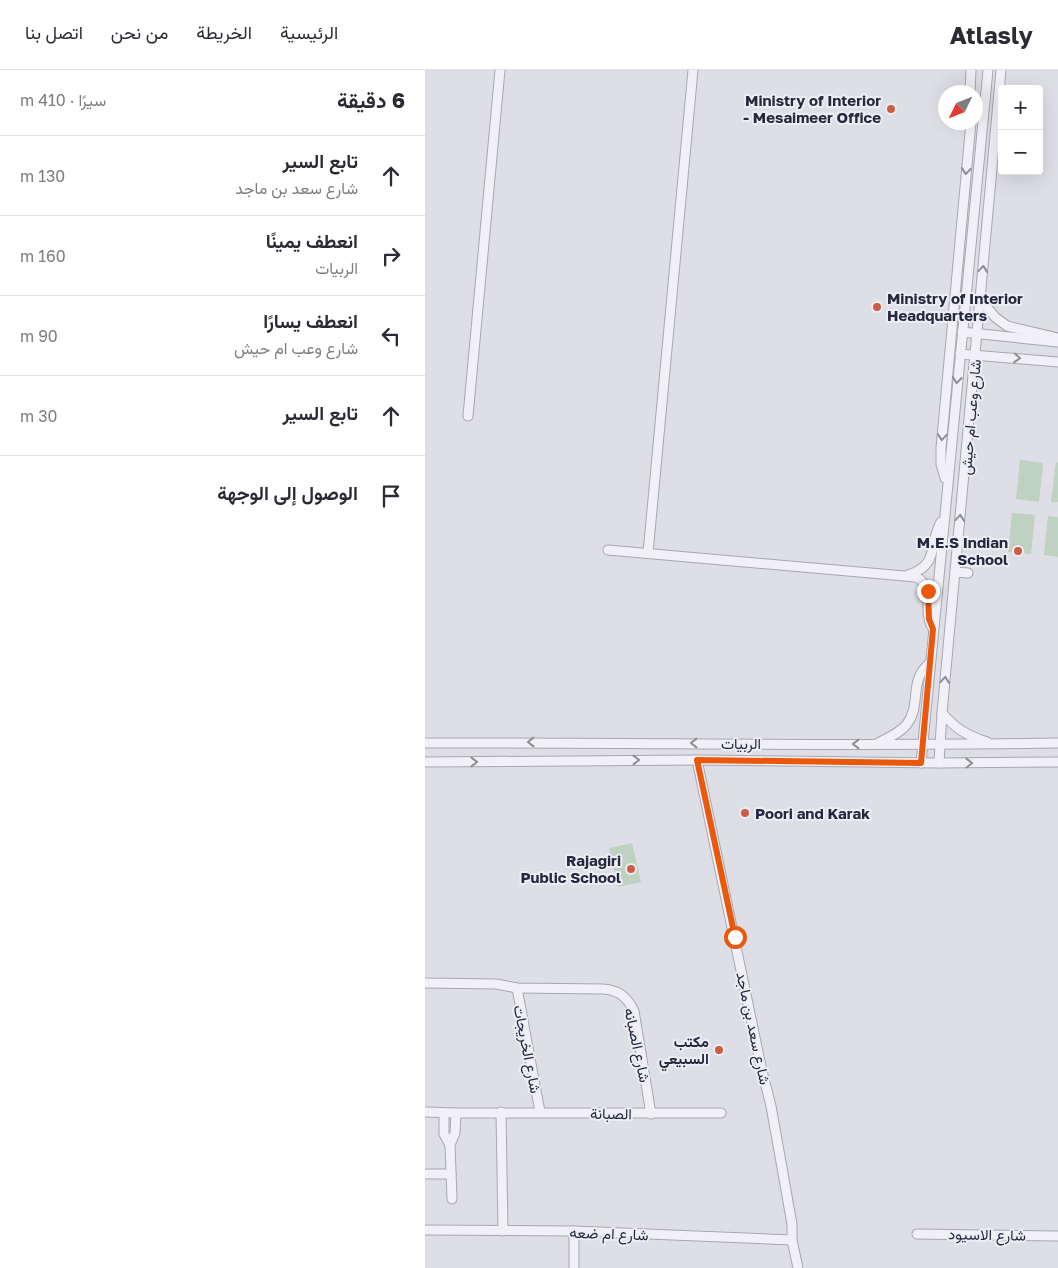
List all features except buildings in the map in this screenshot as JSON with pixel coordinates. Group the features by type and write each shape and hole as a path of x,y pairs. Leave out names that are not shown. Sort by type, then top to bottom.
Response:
{"street":[{"path":"468,416 500,70"},
{"path":"648,554 693,70"},
{"path":"970,85 971,70"},
{"name":"شارع وعب ام حيش","path":"921,763 988,70"},
{"name":"شارع وعب ام حيش","path":"939,763 941,712 1001,70"},
{"name":"شارع وعب ام حيش","path":"947,483 941,464 941,448 970,130"},
{"path":"964,193 975,210"},
{"path":"981,300 995,317 1007,326 1058,338"},
{"path":"962,332 1058,342"},
{"path":"960,354 1058,362"},
{"path":"908,575 928,563 933,552 937,529 944,519"},
{"path":"608,550 908,575 919,578 927,587 929,619 933,629"},
{"path":"955,572 967,573"},
{"path":"875,744 899,732 907,724 913,711 917,680 930,663"},
{"path":"941,712 963,733 995,744"},
{"name":"الربيات","path":"425,743 618,742 922,745 1058,743"},
{"name":"الربيات","path":"425,762 697,760 921,763 1058,762"},
{"name":"شارع سعد بن ماجد","path":"697,760 771,1106 798,1268"},
{"name":"شارع الخريجات","path":"425,984 496,984 517,988 540,1112"},
{"name":"شارع الصبانه","path":"517,988 603,989 614,990 623,995 633,1010 651,1114"},
{"name":"الصبانة","path":"425,1112 721,1113"},
{"path":"501,1112 503,1231"},
{"path":"444,1113 444,1134 450,1145"},
{"path":"452,1199 450,1145 455,1134 456,1113"},
{"path":"425,1174 451,1174"},
{"name":"شارع ام ضعه","path":"425,1230 574,1231 792,1240"},
{"path":"574,1231 574,1268"},
{"name":"شارع الاسيود","path":"917,1234 1058,1236"}],"green space":[{"path":"1020,460 1043,463 1039,502 1016,499"},
{"path":"1056,462 1058,463 1058,502 1051,502"},
{"path":"1012,513 1035,515 1031,554 1008,552"},
{"path":"1048,516 1058,517 1058,557 1044,555"},
{"path":"632,843 641,882 618,887 609,848"}],"place":[{"name":"Ministry of Interior - Mesaimeer Office","path":"891,109"},
{"name":"Ministry of Interior Headquarters","path":"877,307"},
{"name":"M.E.S Indian School","path":"1018,551"},
{"name":"Poori and Karak","path":"745,813"},
{"name":"Rajagiri Public School","path":"631,869"},
{"name":"مكتب السبيعي","path":"719,1050"}],"route":[{"path":"735,937 697,760 921,763 933,629 928,614 928,591"}]}
